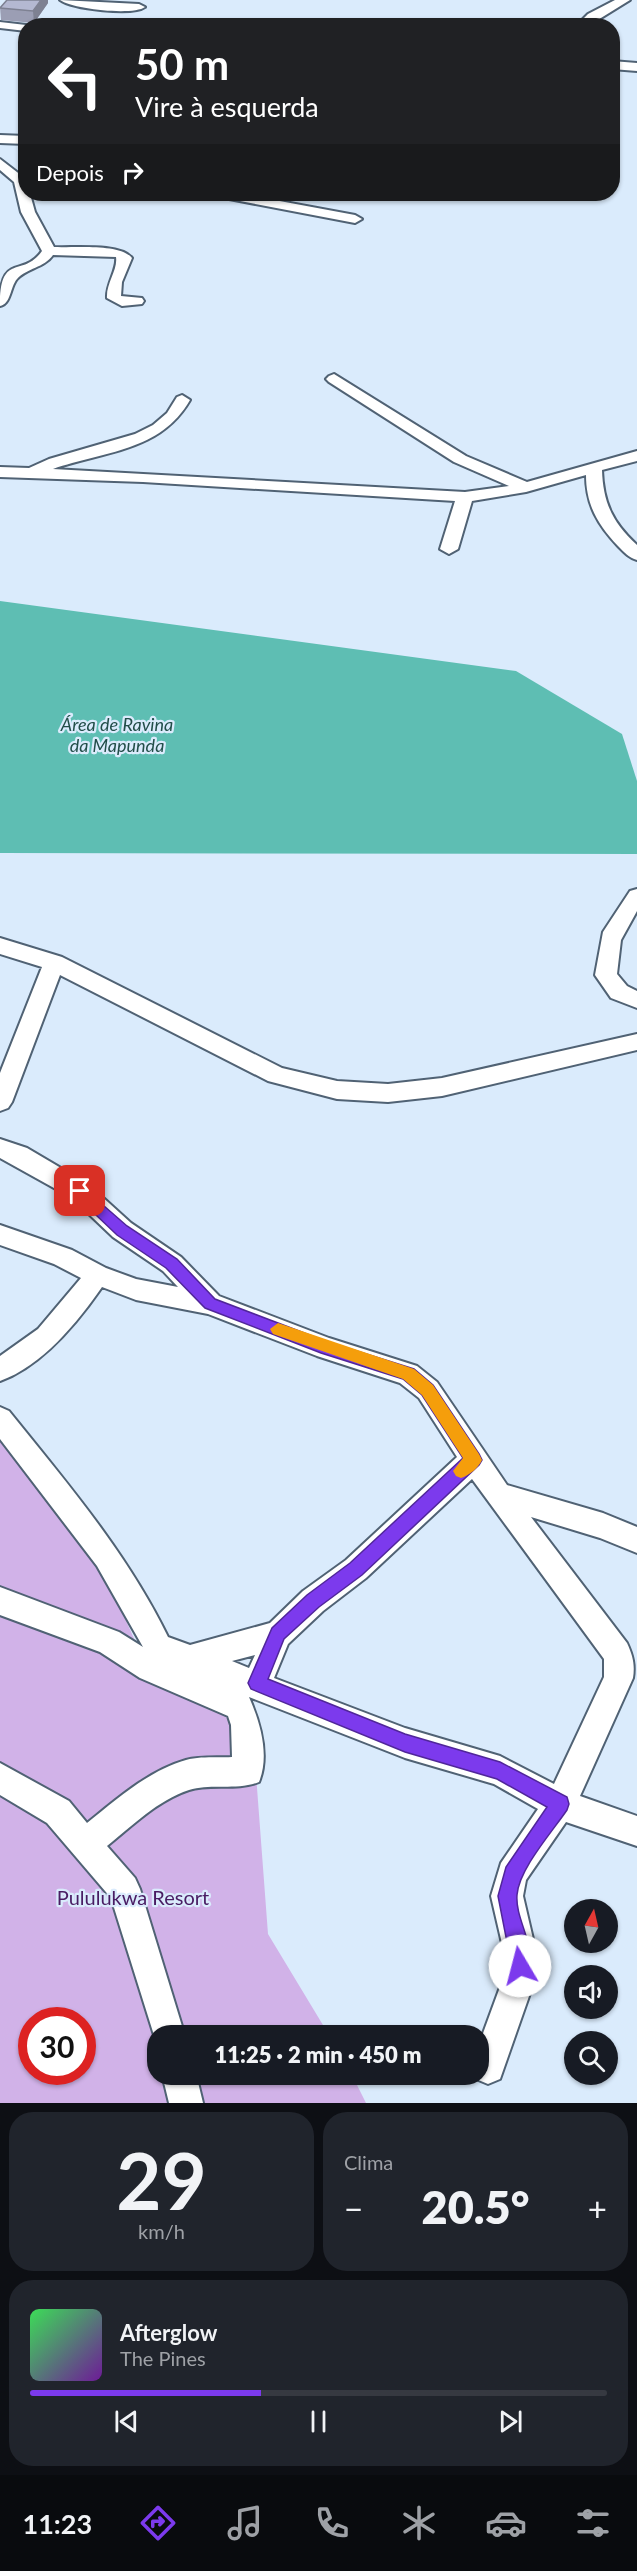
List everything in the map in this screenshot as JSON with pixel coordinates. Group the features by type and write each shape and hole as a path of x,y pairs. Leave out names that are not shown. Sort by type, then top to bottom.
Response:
{"street":[{"path":"71,0 100,7 139,7"},
{"path":"599,0 622,5"},
{"path":"590,18 622,5"},
{"path":"0,25 18,27"},
{"path":"620,66 637,67"},
{"path":"0,139 18,140"},
{"path":"2,167 18,168"},
{"path":"2,167 18,179"},
{"path":"25,201 28,212 49,251"},
{"path":"261,201 355,219"},
{"path":"49,251 120,253 125,258 123,266 115,277 112,289 114,298 122,302 137,301"},
{"path":"0,302 5,284 11,275 46,257 49,251"},
{"path":"334,380 460,459 526,486"},
{"path":"0,472 27,473 142,457 162,428 178,412 182,400"},
{"path":"27,473 58,461 142,457 465,497 515,492 526,486 637,456"},
{"path":"594,466 594,496 602,516 637,555"},
{"path":"449,549 465,497"},
{"path":"637,896 613,930 609,940 606,975 619,992 637,1000"},
{"path":"0,946 54,963 276,1075 336,1090 388,1093 442,1087 637,1042"},
{"path":"0,1102 54,963"},
{"path":"0,1148 19,1155 80,1191 122,1230 172,1264 210,1304"},
{"path":"0,1235 63,1257 97,1275 136,1289 210,1304 326,1348 408,1374 428,1390 498,1495 617,1653 620,1665 618,1678 560,1804 512,1874 507,1896 520,1952 519,1979 489,2064"},
{"path":"0,1370 47,1337 76,1305 97,1275"},
{"path":"0,1419 106,1557 145,1616 158,1647 188,1660 257,1683 405,1743 500,1771 560,1804 637,1831"},
{"path":"257,1683 278,1634 313,1601 356,1569 473,1460"},
{"path":"498,1495 603,1526 637,1540"},
{"path":"0,1602 109,1642 150,1668 214,1694 238,1706 246,1724 248,1771 187,1775 144,1797 85,1844"},
{"path":"188,1660 278,1634"},
{"path":"0,1778 58,1812 124,1889 165,2025"},
{"path":"182,2085 186,2103"}],"green space":[{"name":"Pululukwa Resort","path":"0,1434 109,1582 143,1659 251,1708 268,1934 323,2025 147,2025 147,2085 357,2085 366,2103 0,2103"}],"water":[{"name":"Área de Ravina da Mapunda","path":"0,601 516,671 622,734 637,781 637,854 0,853"}],"building":[{"path":"7,0 41,0 33,11 0,8"}],"slow traffic":[{"path":"278,1329 326,1348 408,1374 428,1390 473,1460 461,1471"}],"route":[{"path":"80,1191 122,1230 172,1264 210,1304 326,1348 408,1374 428,1390 473,1460 356,1569 313,1601 278,1634 257,1683 405,1743 500,1771 560,1804 512,1874 507,1896 511,1922 520,1952 520,1966"}]}
